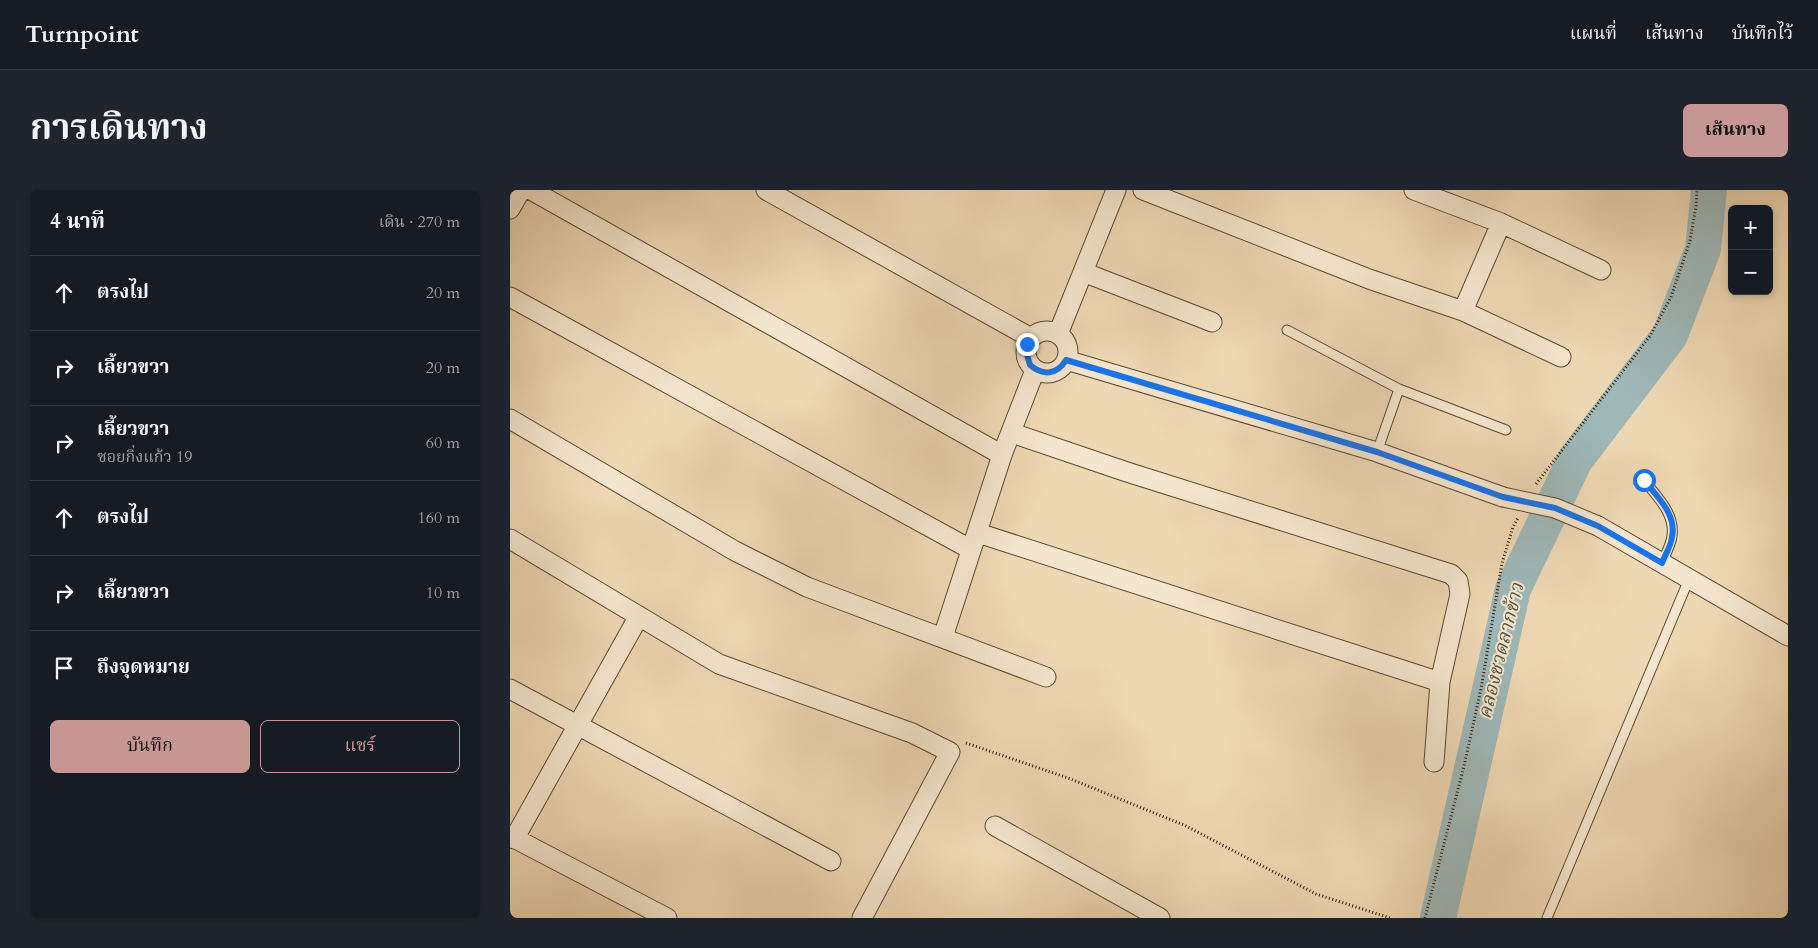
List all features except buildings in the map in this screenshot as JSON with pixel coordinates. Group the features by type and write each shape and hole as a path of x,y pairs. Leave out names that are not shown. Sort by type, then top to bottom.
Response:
{"street":[{"path":"510,208 521,190"},
{"path":"531,190 1002,455"},
{"path":"766,190 1031,338"},
{"path":"1143,190 1369,279 1463,311 1561,357"},
{"path":"1414,190 1501,223 1601,270"},
{"path":"1058,334 1083,272 1110,192"},
{"path":"1463,311 1501,223"},
{"path":"1083,272 1212,322"},
{"path":"510,297 974,541 1440,682"},
{"path":"1044,331 1058,334 1064,339 1067,346 1066,360 1056,371 1050,373 1035,370 1030,365 1026,351 1027,344 1031,338 1037,333 1044,331"},
{"path":"1066,360 1377,452 1503,497 1555,508 1598,526 1788,636"},
{"path":"943,637 1002,455 1035,370"},
{"path":"510,419 735,551 807,586 1046,677"},
{"path":"1012,433 1128,472 1451,574 1458,582 1460,594 1440,682 1434,762"},
{"path":"510,539 719,664 912,733 950,752 862,918"},
{"path":"639,616 512,838 667,918"},
{"path":"510,688 831,861"},
{"path":"995,826 1136,912 1160,918"}],"lane":[{"path":"1287,330 1399,389 1506,430"},
{"path":"1377,452 1399,389"},
{"path":"1644,480 1672,519 1672,537 1662,563"},
{"path":"1547,918 1689,579"}],"path":[{"path":"1534,489 1569,440 1650,336 1672,297 1690,241 1697,190"},
{"path":"1425,918 1481,689 1502,563 1513,527 1522,510"}],"waterway":[{"name":"คลองชวดลากข้าว","path":"1438,918 1513,589 1575,460 1670,335 1703,249 1709,190"}],"route":[{"path":"1027,344 1027,358 1035,370 1050,373 1056,371 1066,360 1377,452 1503,497 1555,508 1598,526 1662,563 1672,537 1672,519 1644,480"}]}
